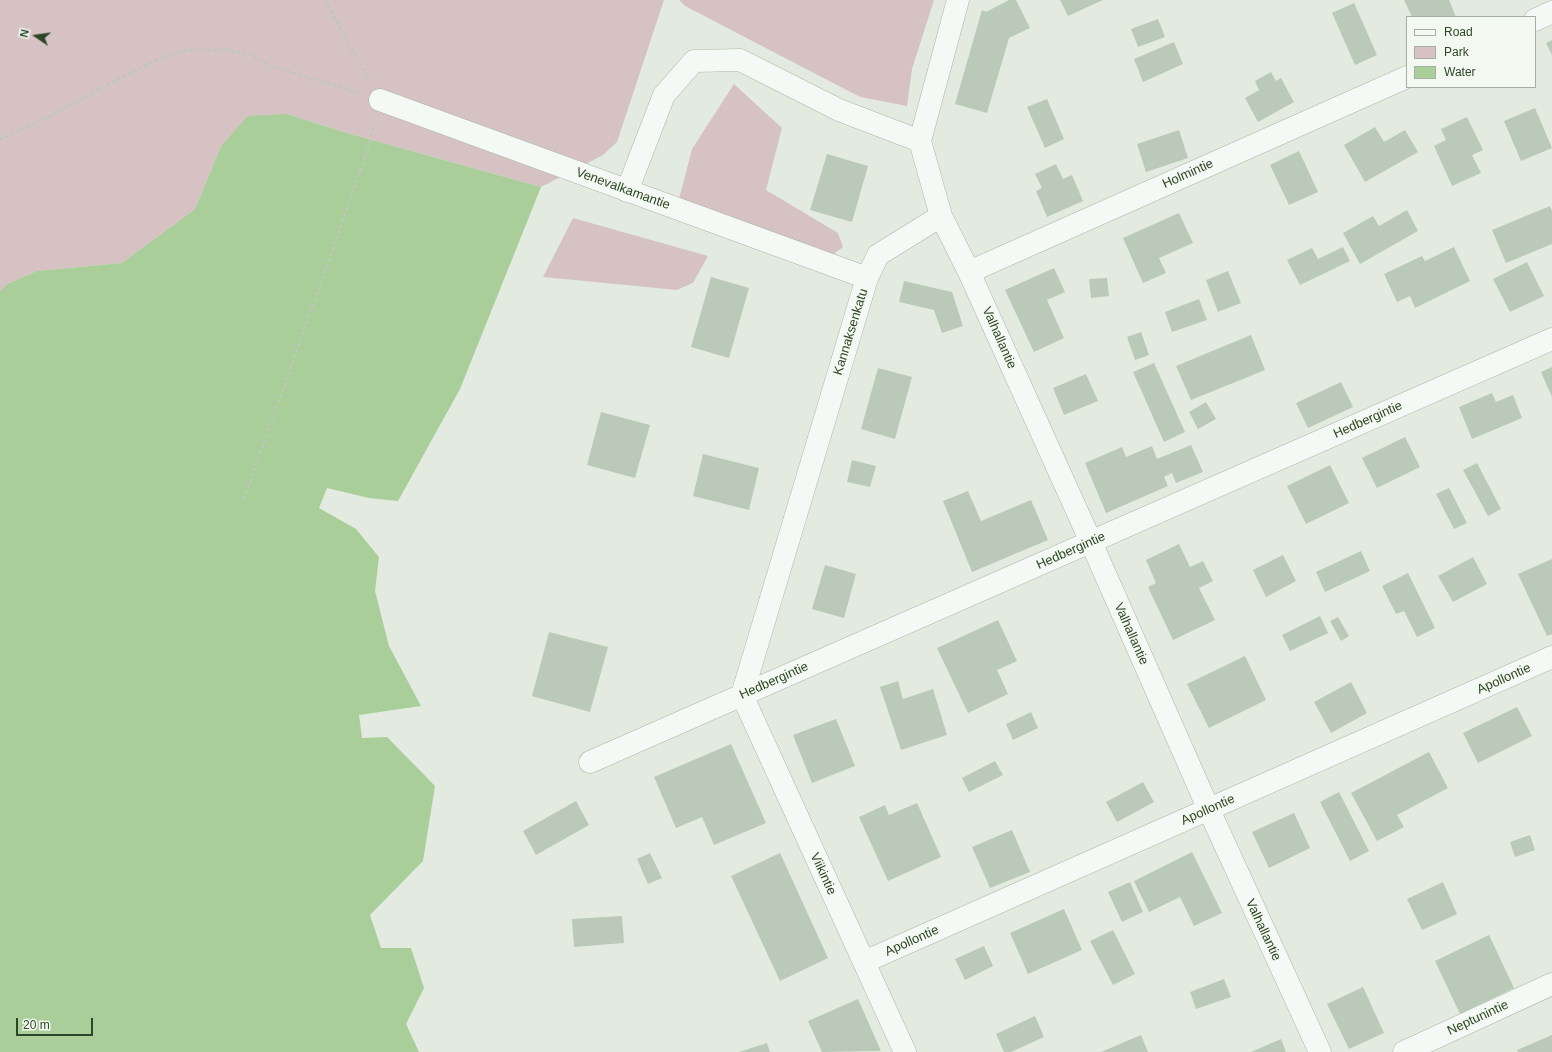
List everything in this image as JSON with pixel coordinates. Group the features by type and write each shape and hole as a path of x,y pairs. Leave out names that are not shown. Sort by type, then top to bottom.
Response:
{"street":[{"path":"941,216 920,141 958,0"},
{"path":"1536,20 1552,12"},
{"path":"627,190 664,95 694,61 740,60 839,110 920,141"},
{"name":"Holmintie","path":"969,272 1406,76"},
{"name":"Venevalkamantie","path":"380,100 867,278"},
{"name":"Valhallantie","path":"941,216 969,272 1091,542 1208,810 1320,1052"},
{"name":"Kannaksenkatu","path":"742,695 867,278 878,255 941,216"},
{"name":"Hedbergintie","path":"590,762 1552,339"},
{"name":"Apollontie","path":"864,962 1552,657"},
{"name":"Viikintie","path":"742,695 906,1052"},
{"name":"Neptunintie","path":"1404,1052 1552,984"}],"path":[{"path":"244,499 366,155 380,100 325,0"},
{"path":"0,139 49,117 112,82 160,58 185,50 228,50 250,55 272,66 380,100"}],"green space":[{"path":"0,0 664,0 617,142 603,155 541,187 347,133 287,114 221,146 195,209 122,263 37,271 7,284 0,291"},
{"path":"679,0 934,0 912,69 907,106 860,97 685,6"},
{"path":"734,84 782,128 766,190 838,233 843,247 831,256 679,199 692,149"},
{"path":"573,218 708,256 693,283 677,290 543,277"}],"water":[{"path":"287,114 347,133 541,187 460,389 398,501 369,498 327,488 319,508 356,529 379,557 375,591 389,646 421,706 359,715 362,738 387,737 435,786 423,861 370,915 381,948 411,948 424,988 406,1024 419,1052 0,1052 0,291 7,284 37,271 122,263 195,209 221,146 248,116"}],"building":[{"path":"1009,0 1016,0 1030,28 1009,38 987,113 955,104 982,10 986,12"},
{"path":"1060,0 1103,0 1068,16"},
{"path":"1404,0 1449,0 1456,16 1412,16"},
{"path":"1354,3 1377,55 1355,65 1332,13"},
{"path":"1158,19 1165,37 1138,47 1131,29"},
{"path":"1552,40 1552,55 1546,43"},
{"path":"1174,42 1183,64 1143,82 1134,59"},
{"path":"1271,72 1276,81 1281,78 1294,102 1258,122 1245,98 1259,90 1255,81"},
{"path":"1047,99 1064,139 1045,148 1027,107"},
{"path":"1535,108 1552,148 1521,161 1504,121"},
{"path":"1467,117 1483,150 1472,155 1481,173 1452,186 1434,146 1446,140 1441,129"},
{"path":"1375,127 1384,142 1405,130 1418,152 1365,182 1344,145"},
{"path":"1179,130 1188,158 1146,172 1137,144"},
{"path":"1299,151 1318,192 1289,205 1270,165"},
{"path":"827,154 868,166 852,222 810,210"},
{"path":"1056,164 1063,179 1072,175 1083,201 1047,217 1036,191 1042,188 1035,174"},
{"path":"1550,206 1552,211 1552,244 1506,263 1492,230"},
{"path":"1407,210 1418,231 1360,264 1343,233 1373,216 1379,226"},
{"path":"1179,213 1193,243 1159,258 1166,273 1143,283 1123,238"},
{"path":"1343,247 1350,261 1300,285 1287,260 1312,248 1318,259"},
{"path":"1454,247 1470,281 1415,308 1410,296 1397,302 1384,274 1422,256 1425,261"},
{"path":"1527,262 1544,296 1510,312 1493,279"},
{"path":"1054,268 1065,292 1047,300 1064,338 1034,352 1005,290"},
{"path":"1228,271 1241,303 1218,312 1206,280"},
{"path":"711,277 749,288 729,358 691,347"},
{"path":"1107,278 1109,296 1091,298 1089,279"},
{"path":"904,281 952,292 963,326 942,333 934,310 899,302"},
{"path":"1199,299 1207,320 1172,332 1165,312"},
{"path":"1141,332 1149,355 1135,360 1127,337"},
{"path":"1251,335 1265,370 1191,400 1176,366"},
{"path":"1154,363 1185,432 1164,442 1133,372"},
{"path":"1552,367 1552,397 1541,372"},
{"path":"878,368 912,377 895,439 861,429"},
{"path":"1086,374 1098,401 1064,415 1053,388"},
{"path":"1341,382 1353,407 1308,428 1296,403"},
{"path":"1492,393 1496,402 1513,395 1522,418 1472,439 1459,407"},
{"path":"1206,402 1216,419 1198,429 1189,412"},
{"path":"601,412 650,425 635,478 587,465"},
{"path":"1405,437 1420,467 1377,488 1362,458"},
{"path":"1191,445 1203,472 1176,483 1172,473 1164,477 1168,486 1106,513 1085,463 1122,447 1126,457 1152,446 1157,459"},
{"path":"703,454 759,468 749,510 693,496"},
{"path":"852,460 876,466 870,487 847,482"},
{"path":"1477,463 1501,509 1488,516 1463,470"},
{"path":"1330,465 1349,503 1306,524 1287,486"},
{"path":"1449,488 1467,523 1454,529 1436,494"},
{"path":"968,491 981,521 1031,500 1048,540 972,572 943,501"},
{"path":"1179,544 1190,567 1203,561 1213,581 1199,588 1215,620 1173,640 1148,587 1156,583 1146,560"},
{"path":"1361,551 1370,571 1325,592 1316,572"},
{"path":"1283,555 1296,581 1266,597 1253,570"},
{"path":"1473,557 1487,584 1453,602 1438,576"},
{"path":"1552,559 1552,634 1547,636 1518,574"},
{"path":"825,565 856,574 844,618 812,609"},
{"path":"1408,573 1435,628 1417,637 1404,611 1396,614 1382,586"},
{"path":"1320,616 1328,633 1290,651 1282,635"},
{"path":"1338,617 1349,636 1341,641 1330,621"},
{"path":"998,620 1017,661 997,670 1008,694 968,713 937,648"},
{"path":"549,632 608,647 590,712 532,696"},
{"path":"1245,656 1266,700 1209,728 1187,684"},
{"path":"898,681 903,699 933,689 947,735 901,750 880,687"},
{"path":"1351,682 1367,713 1331,733 1314,702"},
{"path":"1517,707 1532,736 1478,763 1463,733"},
{"path":"1031,712 1038,728 1013,740 1006,724"},
{"path":"836,719 855,766 812,783 793,735"},
{"path":"731,744 766,823 714,845 702,817 676,828 654,777"},
{"path":"1429,752 1448,788 1397,815 1404,827 1377,841 1351,793"},
{"path":"995,761 1003,775 969,792 962,778"},
{"path":"1143,782 1154,802 1117,822 1106,802"},
{"path":"1339,792 1369,851 1350,861 1320,802"},
{"path":"576,801 589,825 536,855 523,831"},
{"path":"917,803 941,857 888,881 859,817 885,805 889,815"},
{"path":"1294,813 1310,848 1269,868 1252,832"},
{"path":"1012,830 1030,872 990,888 972,847"},
{"path":"1530,835 1535,850 1515,857 1510,842"},
{"path":"1192,852 1222,913 1194,926 1180,897 1149,912 1134,881"},
{"path":"650,853 662,878 648,884 637,859"},
{"path":"780,853 828,958 780,981 731,876"},
{"path":"1130,882 1143,912 1122,922 1108,892"},
{"path":"1443,882 1457,914 1422,930 1407,899"},
{"path":"1064,909 1082,950 1028,974 1010,933"},
{"path":"622,916 624,943 574,947 572,919"},
{"path":"1113,930 1135,974 1113,985 1090,941"},
{"path":"1489,935 1514,988 1460,1014 1435,961"},
{"path":"984,946 993,966 965,980 955,959"},
{"path":"1224,979 1231,997 1196,1009 1190,992"},
{"path":"1363,987 1384,1033 1349,1049 1327,1004"},
{"path":"858,999 881,1051 822,1052 808,1021"},
{"path":"1035,1016 1044,1037 1011,1052 1004,1052 996,1034"},
{"path":"1141,1035 1148,1052 1101,1052"},
{"path":"1552,1035 1552,1052 1518,1052 1517,1050"},
{"path":"1281,1039 1286,1052 1251,1052"},
{"path":"767,1043 770,1052 739,1052"}]}
